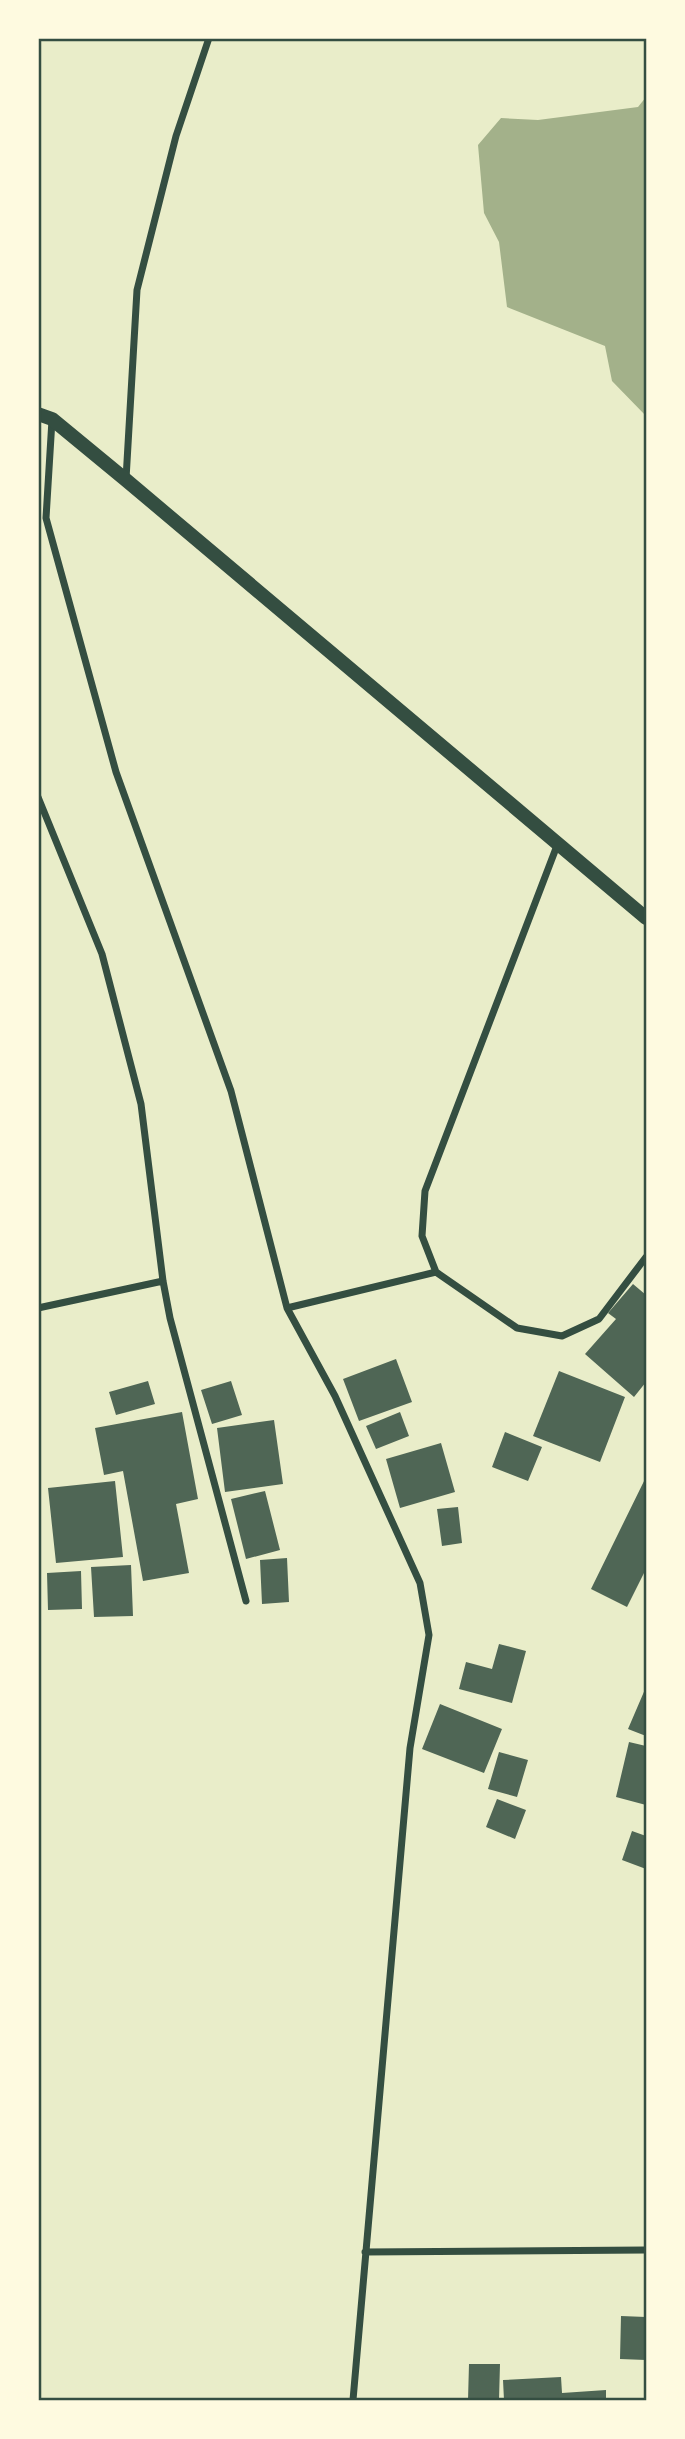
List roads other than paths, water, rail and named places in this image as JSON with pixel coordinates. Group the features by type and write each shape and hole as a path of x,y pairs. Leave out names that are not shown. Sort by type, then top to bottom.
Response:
{"main road":[{"path":"45,417 126,481 646,918"}],"street":[{"path":"126,481 137,290 176,136 209,38"},
{"path":"45,417 46,518 116,772 231,1091 287,1308 335,1396 420,1583 429,1635 410,1748 354,2400"},
{"path":"38,796 102,954 138,1091 170,1318 246,1601"},
{"path":"558,842 425,1191 422,1236 436,1272 517,1328 562,1336 599,1319 646,1257"},
{"path":"287,1308 436,1272"},
{"path":"38,1308 163,1281"},
{"path":"365,2252 646,2250"}]}
